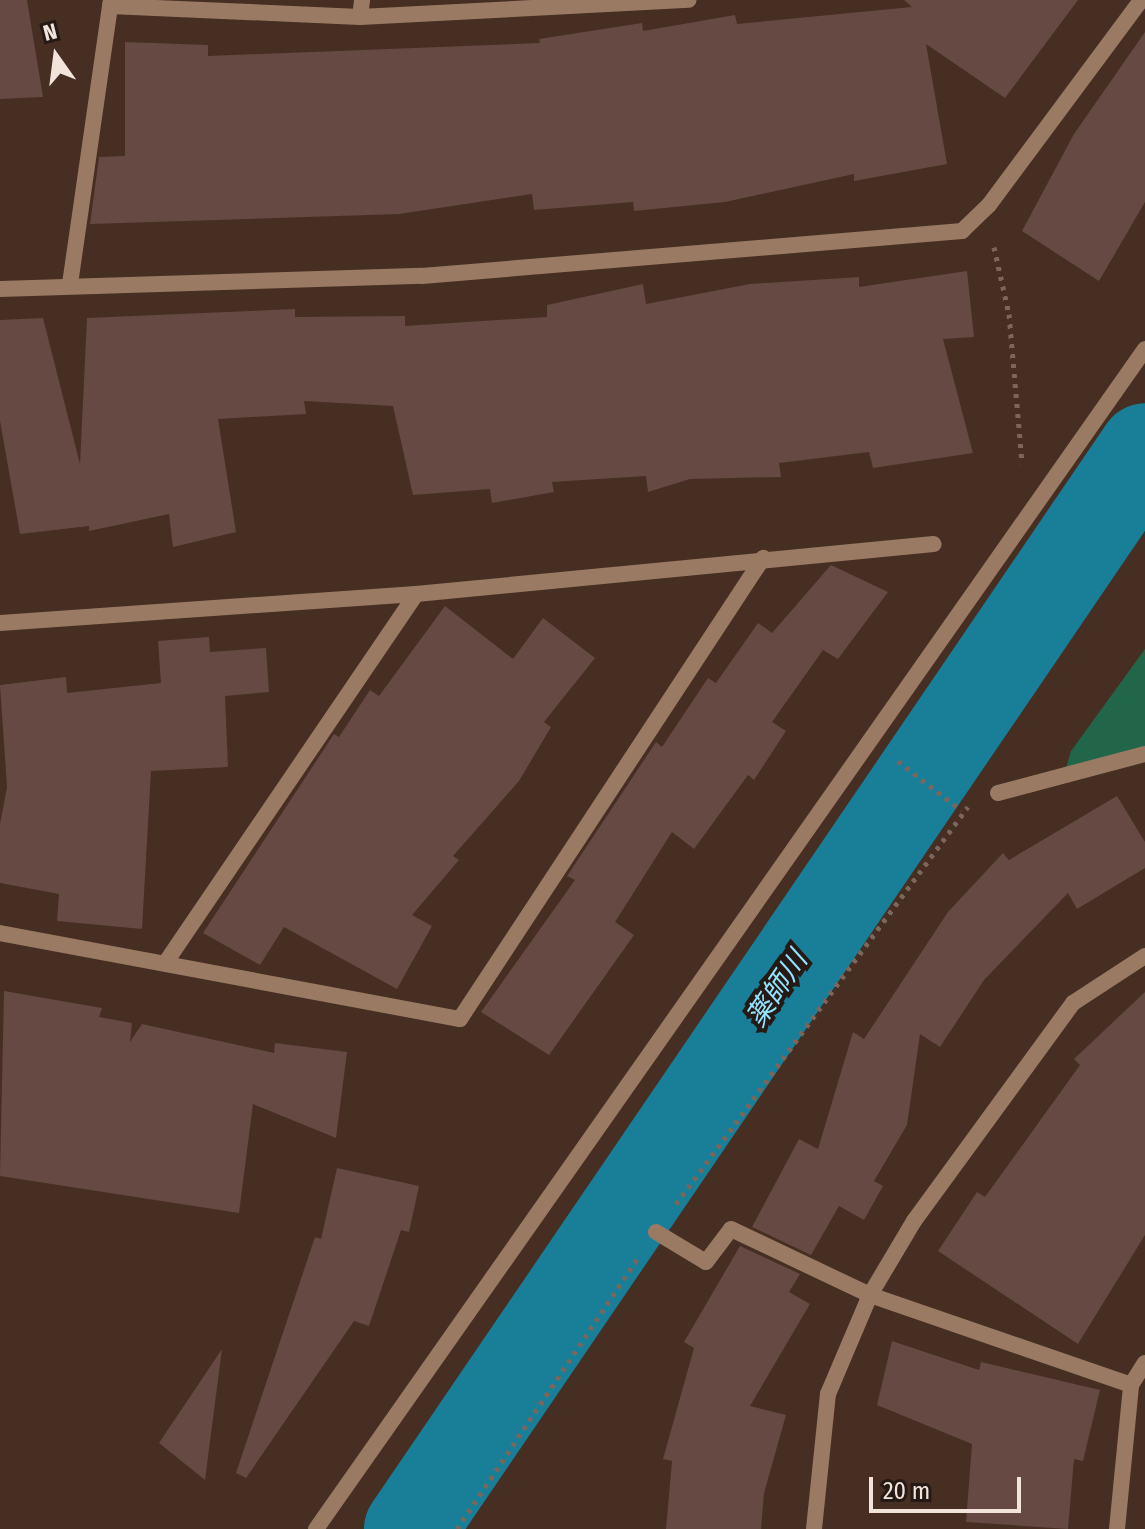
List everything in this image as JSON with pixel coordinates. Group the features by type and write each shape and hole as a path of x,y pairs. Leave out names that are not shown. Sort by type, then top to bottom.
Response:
{"street":[{"path":"70,284 110,3 361,9 689,0"},
{"path":"0,289 70,284 422,276 962,231 980,213 1141,0"},
{"path":"316,1529 1145,349"},
{"path":"0,623 416,594 763,558 934,544"},
{"path":"0,933 460,1019 763,558"},
{"path":"166,962 416,594"},
{"path":"998,793 1145,754"},
{"path":"814,1529 828,1394 870,1295 914,1221 1073,1003 1145,956"},
{"path":"656,1232 706,1262 731,1229 870,1295 1131,1385"},
{"path":"1121,1528 1131,1385 1145,1363"}],"path":[{"path":"980,213 999,257 1009,314 1028,518"},
{"path":"872,740 961,810"},
{"path":"457,1529 656,1232 961,810 998,793"}],"green space":[{"path":"1145,649 1145,754 1064,775 1071,751"}],"building":[{"path":"0,0 27,0 43,97 0,99"},
{"path":"904,0 1078,0 1005,98 926,44 947,164 854,181 854,174 725,202 634,211 633,202 534,210 532,194 399,214 90,224 99,157 125,156 125,42 208,45 208,56 540,43 539,39 642,23 643,31 735,15 737,24 912,7"},
{"path":"1145,32 1145,202 1099,281 1022,231 1074,134"},
{"path":"967,271 974,337 943,339 973,453 873,468 869,452 779,463 781,477 690,479 648,492 646,476 552,482 554,492 492,503 490,489 413,495 393,406 304,401 306,414 218,419 236,532 173,547 169,514 89,531 89,526 20,534 0,421 0,320 43,318 80,464 87,318 295,309 295,317 405,316 405,326 547,317 547,305 643,284 646,304 750,284 859,277 859,287"},
{"path":"831,565 888,592 838,659 823,650 772,722 786,731 754,780 748,775 694,849 672,832 615,922 634,935 549,1055 481,1012 575,880 567,876 656,742 662,747 708,678 716,683 758,623 772,633"},
{"path":"445,606 513,659 543,618 595,658 544,722 551,727 519,781 453,856 459,860 412,915 432,926 397,989 284,927 260,965 203,933 334,734 339,737 370,690 379,696"},
{"path":"209,637 210,652 266,648 269,692 225,696 228,767 151,771 142,929 57,921 59,894 0,883 0,824 7,787 0,685 66,677 67,693 161,683 158,641"},
{"path":"1117,796 1145,842 1145,868 1077,909 1068,893 984,980 940,1047 920,1034 907,1125 874,1181 883,1186 864,1220 839,1206 811,1255 752,1227 799,1139 818,1149 853,1032 864,1039 948,912 1003,853 1009,860"},
{"path":"4,991 102,1008 99,1017 132,1023 130,1042 142,1024 274,1053 275,1043 347,1052 336,1138 253,1104 239,1213 0,1176"},
{"path":"1145,992 1145,1235 1078,1344 938,1251 977,1192 985,1197 1080,1065 1074,1059"},
{"path":"337,1168 419,1186 409,1232 401,1230 369,1326 354,1321 246,1478 236,1473 315,1237 321,1239"},
{"path":"740,1246 800,1274 789,1292 810,1304 750,1406 786,1415 764,1493 761,1529 666,1529 672,1461 663,1459 694,1348 684,1342"},
{"path":"892,1341 979,1370 981,1362 1100,1390 1083,1461 1074,1459 1068,1529 966,1522 972,1444 877,1405"},
{"path":"222,1349 205,1480 159,1443"}],"waterway":[{"name":"薬師川","path":"410,1529 1145,449"}]}
